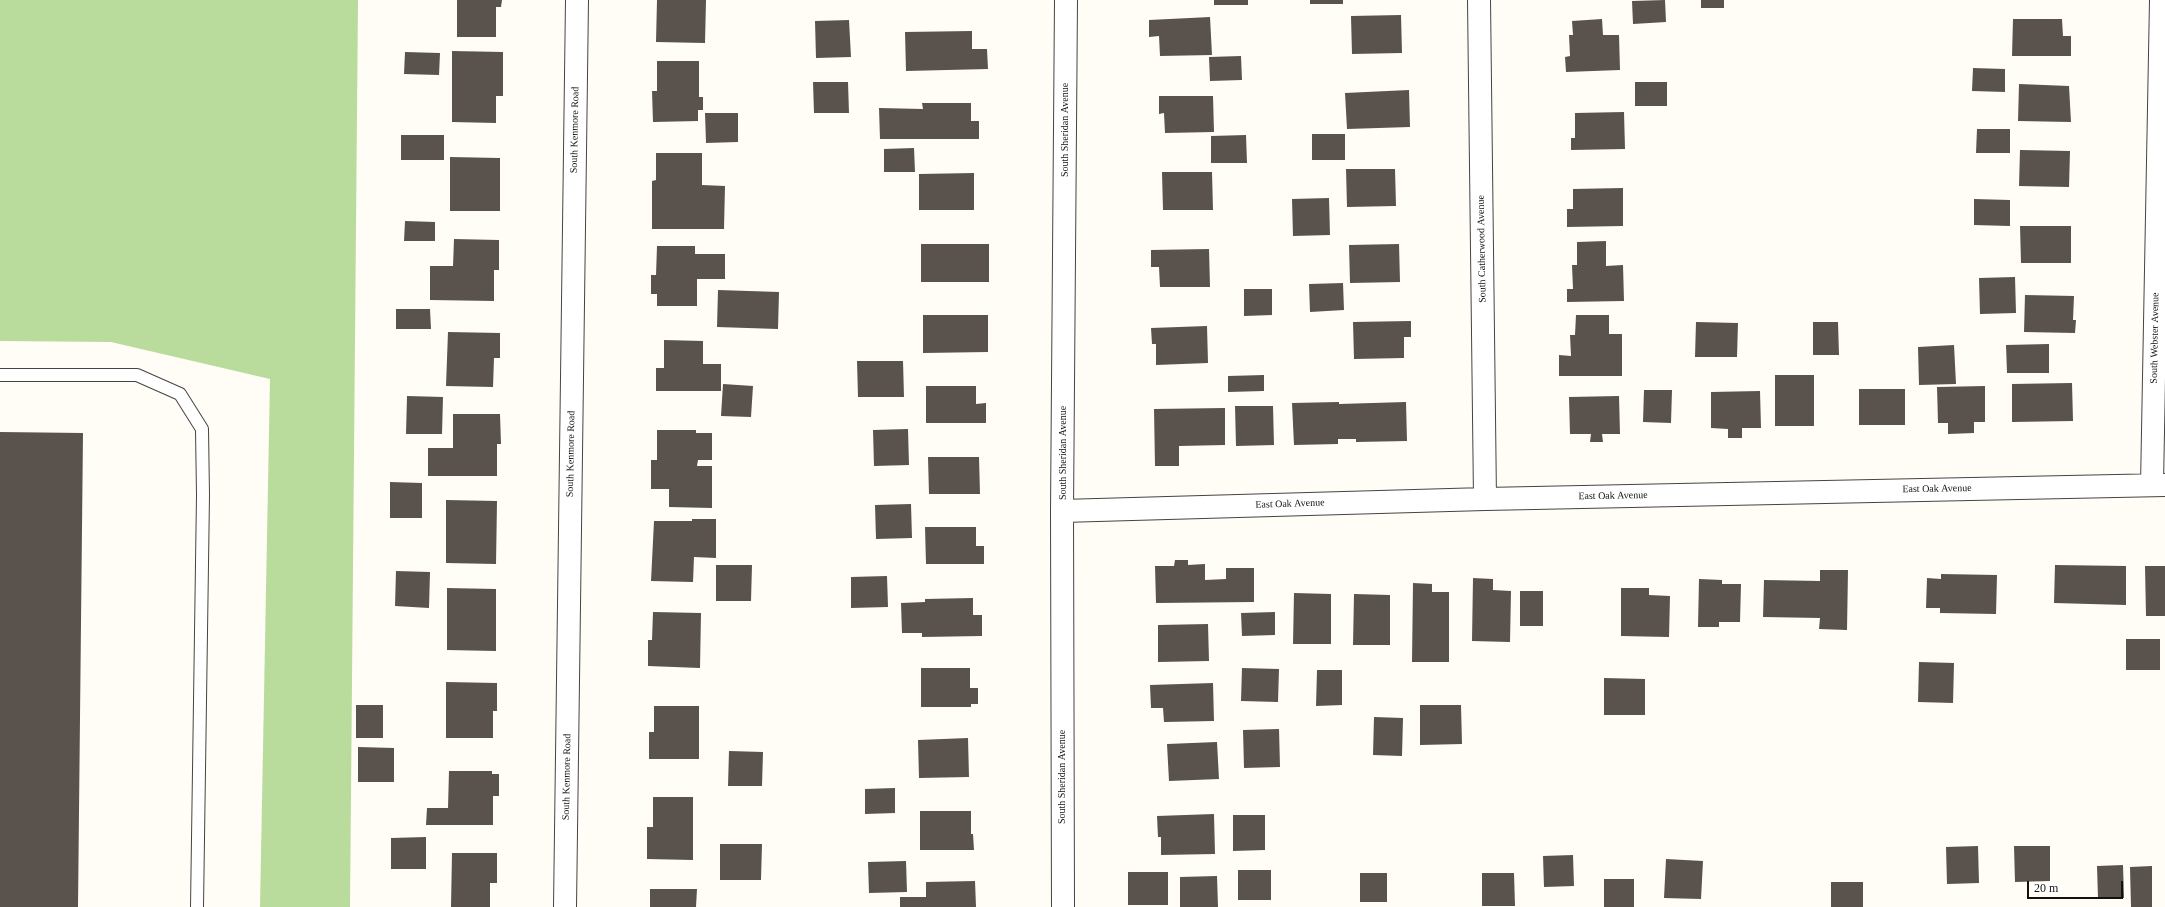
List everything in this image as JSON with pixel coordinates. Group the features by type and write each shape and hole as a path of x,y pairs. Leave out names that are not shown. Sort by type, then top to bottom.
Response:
{"street":[{"name":"South Kenmore Road","path":"565,907 577,0"},
{"name":"South Sheridan Avenue","path":"1063,907 1062,511 1066,0"},
{"name":"South Catherwood Avenue","path":"1478,0 1485,499"},
{"name":"South Webster Avenue","path":"2159,485 2161,0"},
{"name":"East Oak Avenue","path":"1062,511 1485,499 2159,485"}],"lane":[{"path":"0,375 137,375 180,394 202,429 203,495 197,907"}],"green space":[{"path":"0,0 358,0 350,907 260,907 270,379 111,342 0,341"}],"building":[{"path":"457,0 502,0 501,7 496,7 496,37 457,37"},
{"path":"657,0 706,0 705,43 656,42"},
{"path":"1214,0 1248,0 1248,5 1214,5"},
{"path":"1310,0 1343,0 1343,4 1310,4"},
{"path":"1665,0 1666,22 1633,24 1632,1"},
{"path":"1701,0 1724,0 1724,8 1701,8"},
{"path":"1401,15 1402,53 1352,54 1351,16"},
{"path":"1210,17 1212,55 1160,56 1159,36 1149,37 1149,20"},
{"path":"1602,19 1603,35 1619,35 1620,70 1566,72 1565,57 1570,56 1569,35 1573,35 1572,21"},
{"path":"2013,19 2062,19 2063,36 2071,36 2071,56 2012,56"},
{"path":"849,20 851,57 816,58 815,21"},
{"path":"972,31 972,49 987,49 988,69 906,71 905,32"},
{"path":"452,51 503,52 503,96 496,96 496,123 452,122"},
{"path":"405,52 440,53 439,75 404,74"},
{"path":"1241,56 1242,80 1210,81 1209,57"},
{"path":"657,61 699,61 699,97 703,97 703,110 698,110 698,121 653,122 652,91 657,91"},
{"path":"1973,68 2005,69 2005,92 1972,91"},
{"path":"813,82 848,82 849,113 814,113"},
{"path":"1635,82 1667,82 1667,106 1635,106"},
{"path":"2019,84 2069,86 2071,122 2018,121"},
{"path":"1409,90 1410,127 1347,129 1345,93"},
{"path":"1159,96 1213,96 1214,132 1165,133 1164,113 1159,114"},
{"path":"922,103 971,103 971,121 979,121 979,139 880,139 879,108 923,109"},
{"path":"1624,112 1625,149 1571,150 1571,138 1575,138 1575,113"},
{"path":"705,113 738,113 738,142 706,143"},
{"path":"1977,129 2010,129 2010,153 1976,153"},
{"path":"1312,134 1345,134 1345,160 1312,160"},
{"path":"401,135 444,135 444,160 401,160"},
{"path":"1246,135 1247,163 1211,163 1211,136"},
{"path":"914,148 915,172 884,172 884,149"},
{"path":"2020,150 2070,151 2069,187 2019,186"},
{"path":"656,153 702,153 702,185 725,186 724,229 652,229 652,181 656,180"},
{"path":"450,157 500,158 500,211 450,211"},
{"path":"1346,169 1395,169 1396,206 1347,207"},
{"path":"1162,172 1212,172 1213,210 1163,210"},
{"path":"974,173 974,210 919,210 919,174"},
{"path":"1623,188 1623,226 1567,227 1567,209 1573,209 1573,189"},
{"path":"1329,198 1330,235 1293,236 1292,199"},
{"path":"1974,199 2010,200 2010,226 1974,225"},
{"path":"405,221 435,222 435,241 404,241"},
{"path":"2020,226 2071,226 2071,263 2021,263"},
{"path":"454,239 499,240 499,270 494,270 494,301 430,300 430,266 453,266"},
{"path":"1606,241 1606,266 1623,265 1624,301 1567,302 1567,289 1573,289 1572,265 1577,265 1577,242"},
{"path":"921,244 989,244 989,282 921,282"},
{"path":"1399,244 1400,282 1350,283 1349,245"},
{"path":"657,246 695,246 695,254 725,254 725,279 697,279 697,306 657,306 657,294 651,294 651,275 656,275"},
{"path":"1209,249 1210,287 1160,287 1159,267 1151,267 1151,250"},
{"path":"2015,277 2016,313 1980,314 1979,278"},
{"path":"1343,283 1344,310 1310,312 1309,284"},
{"path":"1244,289 1272,289 1272,315 1244,316"},
{"path":"718,290 779,292 778,329 717,327"},
{"path":"2025,295 2074,296 2073,320 2076,320 2075,333 2024,332"},
{"path":"396,309 430,309 431,329 396,329"},
{"path":"923,315 988,315 988,352 923,353"},
{"path":"1576,315 1609,315 1609,334 1622,334 1622,376 1559,376 1559,355 1571,356 1570,335 1575,335"},
{"path":"1411,321 1411,337 1404,337 1404,358 1354,359 1353,322"},
{"path":"1696,322 1738,323 1737,357 1695,357"},
{"path":"1813,322 1838,322 1839,355 1813,355"},
{"path":"1207,326 1208,363 1156,365 1156,344 1152,344 1151,328"},
{"path":"448,332 500,333 500,358 494,358 493,387 446,386"},
{"path":"664,340 703,341 703,364 721,364 721,391 656,391 656,368 664,368"},
{"path":"2049,344 2049,373 2007,373 2006,345"},
{"path":"1954,345 1956,384 1919,385 1918,347"},
{"path":"857,361 903,361 904,397 858,397"},
{"path":"1264,375 1264,391 1228,392 1228,376"},
{"path":"1775,375 1814,375 1814,426 1775,426"},
{"path":"2072,383 2073,421 2012,422 2012,384"},
{"path":"723,384 753,386 751,417 721,416"},
{"path":"926,386 976,386 976,404 986,403 986,423 926,423"},
{"path":"1985,386 1985,422 1974,422 1974,433 1948,434 1948,423 1938,423 1937,387"},
{"path":"1859,389 1905,389 1905,425 1859,425"},
{"path":"1644,390 1672,390 1671,423 1643,422"},
{"path":"1760,391 1761,428 1742,428 1742,438 1728,438 1728,429 1711,428 1711,392"},
{"path":"407,396 443,397 442,434 406,434"},
{"path":"1619,396 1620,434 1602,434 1603,442 1590,442 1591,434 1570,434 1569,397"},
{"path":"1339,402 1339,404 1406,402 1407,441 1356,442 1356,439 1338,439 1338,444 1294,445 1292,403"},
{"path":"1235,406 1273,406 1274,445 1236,446"},
{"path":"1225,408 1225,445 1179,446 1179,466 1155,466 1154,409"},
{"path":"453,414 500,414 501,444 497,444 497,476 428,476 428,448 453,448"},
{"path":"908,429 909,465 874,466 873,430"},
{"path":"657,430 696,430 696,433 712,433 712,460 698,460 697,466 712,466 712,508 669,507 669,489 651,489 651,460 657,460"},
{"path":"0,432 83,433 78,907 0,907"},
{"path":"928,457 979,457 980,494 929,494"},
{"path":"390,482 422,483 422,518 390,518"},
{"path":"446,500 497,501 496,564 446,563"},
{"path":"911,504 912,538 876,539 875,505"},
{"path":"692,519 716,519 716,558 694,557 693,582 651,581 654,521 692,521"},
{"path":"925,527 976,527 976,546 984,546 984,564 926,564"},
{"path":"1175,560 1188,560 1188,565 1205,564 1205,580 1226,579 1226,568 1254,568 1254,602 1156,603 1155,566 1174,566"},
{"path":"716,565 752,565 751,601 716,601"},
{"path":"2055,565 2126,566 2126,605 2054,603"},
{"path":"2145,566 2165,566 2165,616 2146,616"},
{"path":"1820,570 1848,570 1847,630 1819,629 1820,618 1763,617 1764,580 1820,581"},
{"path":"396,571 430,572 429,608 395,606"},
{"path":"1941,574 1997,575 1996,614 1940,613 1940,608 1926,608 1927,578 1941,579"},
{"path":"887,576 888,607 851,608 851,577"},
{"path":"1473,578 1493,579 1493,590 1511,591 1510,642 1472,641"},
{"path":"1699,579 1722,580 1722,584 1741,584 1740,622 1719,622 1719,627 1698,627"},
{"path":"1413,583 1432,584 1432,592 1449,592 1449,662 1412,662"},
{"path":"447,588 496,589 496,651 447,650"},
{"path":"1621,588 1649,588 1649,595 1670,596 1669,637 1621,636"},
{"path":"1520,591 1543,591 1543,626 1520,626"},
{"path":"1294,593 1331,594 1331,644 1293,644"},
{"path":"1354,594 1390,595 1390,645 1353,645"},
{"path":"973,598 973,615 982,615 982,636 922,637 922,633 902,633 901,603 925,602 925,599"},
{"path":"653,612 701,613 700,668 648,666 648,640 652,640"},
{"path":"1275,612 1275,635 1242,636 1241,613"},
{"path":"1208,624 1209,661 1158,662 1158,625"},
{"path":"2126,639 2160,639 2160,670 2126,670"},
{"path":"1919,662 1954,663 1953,703 1918,702"},
{"path":"921,668 970,668 970,688 978,688 978,704 971,704 971,707 921,707"},
{"path":"1242,668 1279,669 1278,702 1241,701"},
{"path":"1317,670 1342,670 1342,705 1316,706"},
{"path":"1604,678 1645,679 1645,715 1604,715"},
{"path":"446,682 497,683 497,711 493,711 493,738 446,738"},
{"path":"1213,683 1214,721 1164,722 1163,708 1151,708 1150,685"},
{"path":"356,705 383,705 383,738 356,738"},
{"path":"1420,705 1461,705 1462,744 1420,745"},
{"path":"654,706 699,706 699,759 649,759 649,732 654,732"},
{"path":"1374,717 1403,718 1402,756 1373,755"},
{"path":"1279,729 1280,767 1244,768 1243,730"},
{"path":"968,738 969,777 919,778 918,740"},
{"path":"1217,742 1219,779 1169,781 1167,744"},
{"path":"358,747 394,748 394,782 358,782"},
{"path":"729,751 763,752 762,786 728,786"},
{"path":"449,771 492,771 492,774 499,774 499,796 493,796 493,825 426,825 427,808 448,808"},
{"path":"895,788 895,813 865,814 865,789"},
{"path":"653,797 693,797 693,860 647,859 647,827 653,827"},
{"path":"920,811 971,811 971,834 973,834 974,850 920,850"},
{"path":"1214,814 1215,854 1161,855 1161,837 1158,837 1157,816"},
{"path":"1233,815 1265,815 1265,850 1233,851"},
{"path":"426,837 426,869 391,869 391,838"},
{"path":"720,844 762,844 761,880 720,880"},
{"path":"1978,846 1979,883 1947,884 1946,847"},
{"path":"2014,846 2050,846 2050,881 2015,882"},
{"path":"452,853 497,853 497,883 490,883 490,907 451,907"},
{"path":"1573,855 1574,886 1544,887 1543,856"},
{"path":"1666,859 1703,861 1701,899 1664,898"},
{"path":"906,861 907,892 869,893 868,862"},
{"path":"2123,865 2124,898 2098,899 2097,866"},
{"path":"2152,866 2152,907 2131,907 2130,867"},
{"path":"1238,870 1271,870 1271,900 1238,900"},
{"path":"1128,872 1168,872 1168,905 1128,905"},
{"path":"1360,873 1387,873 1387,902 1360,902"},
{"path":"1482,873 1514,873 1515,906 1482,906"},
{"path":"1217,876 1218,907 1180,907 1180,877"},
{"path":"1604,879 1634,879 1634,907 1604,907"},
{"path":"975,881 976,907 900,907 900,897 926,897 926,882"},
{"path":"1831,882 1863,882 1863,907 1831,907"},
{"path":"650,889 697,889 696,907 650,907"}]}
